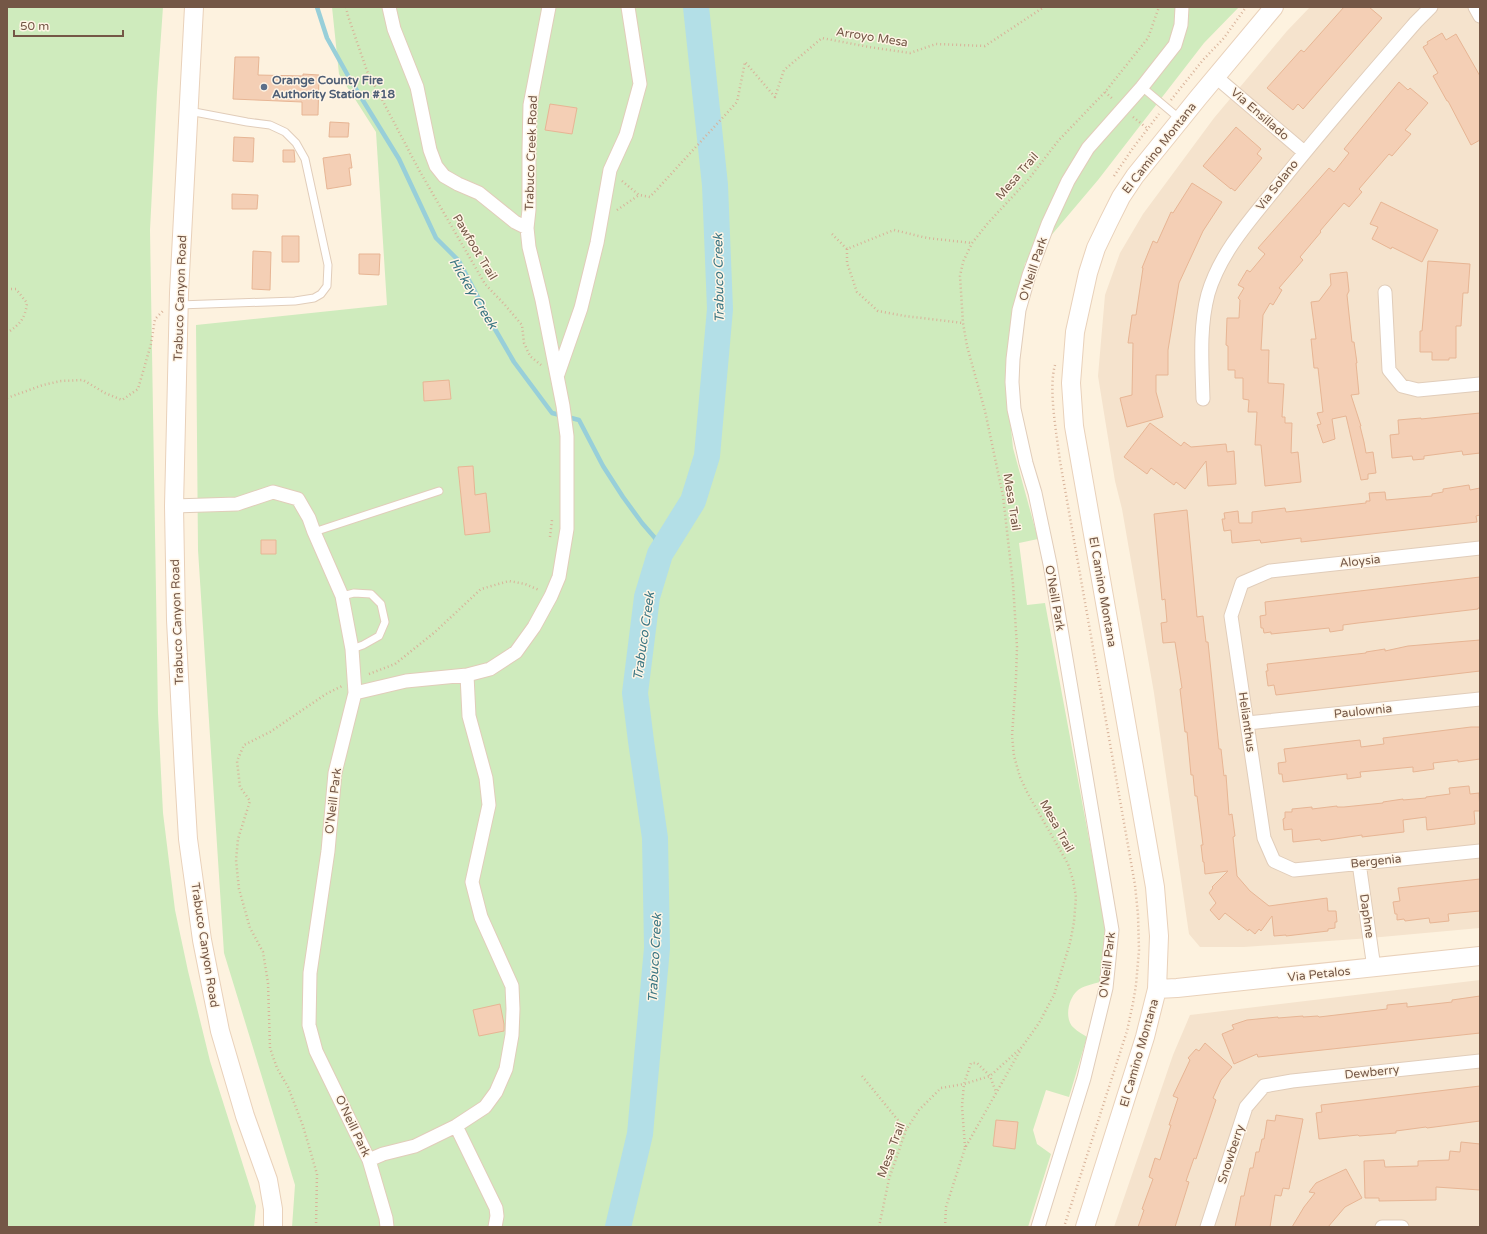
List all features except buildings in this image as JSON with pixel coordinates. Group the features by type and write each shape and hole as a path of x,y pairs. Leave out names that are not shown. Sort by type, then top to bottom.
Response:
{"street":[{"name":"Trabuco Canyon Road","path":"194,7 179,299 174,506 176,620 188,839 199,916 220,1031 246,1116 268,1180 273,1209 273,1227"},
{"name":"Trabuco Creek Road","path":"389,7 394,29 417,87 430,150 436,166 444,176 479,193 501,209 515,222 527,228"},
{"name":"Trabuco Creek Road","path":"468,675 490,669 516,652 534,627 552,596 560,577 567,529 568,484 566,429 563,406 558,374 529,247 527,228 529,210 530,105 549,7"},
{"path":"558,374 581,308 597,243 610,170 626,135 640,84 628,7"},
{"name":"O'Neill Park","path":"1038,1227 1086,1070 1106,988 1112,930 1050,564 1037,500 1026,463 1014,409 1012,382 1013,359 1020,310 1032,269 1048,224 1068,181 1088,148 1142,87 1175,45 1181,25 1182,7"},
{"name":"El Camino Montana","path":"1085,1227 1145,1037 1157,989 1159,936 1155,887 1074,426 1071,384 1075,332 1088,273 1096,248 1121,197 1135,176 1180,120 1274,7"},
{"name":"Via Solano","path":"1203,399 1201,340 1208,294 1225,254 1249,221 1304,152 1411,28 1431,7"},
{"path":"1475,7 1480,16"},
{"name":"Via Ensillado","path":"1216,77 1304,152"},
{"path":"1385,292 1389,370 1402,386 1418,390 1480,384"},
{"name":"O'Neill Park","path":"174,506 237,504 273,492 298,499 309,518 342,596 352,649 355,693 335,773 328,851 310,973 309,1025 316,1051 369,1160 386,1218 387,1227"},
{"name":"Aloysia","path":"1242,583 1270,571 1480,548"},
{"name":"Helianthus","path":"1242,583 1231,616 1264,838 1274,861"},
{"path":"355,693 406,681 468,675 469,716 486,778 489,806 472,882 481,917 512,986 513,1009 512,1034 506,1069 496,1092 485,1107 456,1126 415,1146 383,1154 369,1160"},
{"name":"Paulownia","path":"1247,723 1480,699"},
{"name":"Bergenia","path":"1274,861 1294,870 1480,850"},
{"name":"Daphne","path":"1359,863 1374,968"},
{"name":"Via Petalos","path":"1157,989 1480,956"},
{"name":"Dewberry","path":"1264,1086 1292,1081 1480,1060"},
{"name":"Snowberry","path":"1207,1227 1246,1107 1264,1086"},
{"path":"456,1126 496,1208 497,1216 495,1227"},
{"path":"1382,1227 1402,1227"}],"lane":[{"path":"1142,87 1180,120"},
{"path":"179,299 295,301 314,298 321,294 327,286 328,265 305,160 296,143 285,132 270,124 247,122 188,111"},
{"path":"314,532 439,491"},
{"path":"342,596 354,593 371,594 381,604 385,622 379,636 352,649"}],"path":[{"name":"Pawfoot Trail","path":"346,7 367,71 419,170 485,284 522,326 524,343 530,356 544,368"},
{"name":"Arroyo Mesa","path":"600,222 639,195 650,197 737,102 745,62 775,97 784,70 822,38 910,53 936,44 985,46 1044,7"},
{"name":"Mesa Trail","path":"945,1227 946,1208 965,1148 1022,1047 1039,1023 1054,995 1070,943 1074,922 1076,897 1068,864 1020,777 1014,756 1012,736 1017,647 1014,584 1003,496 985,411 967,346 963,323 960,276 963,262 972,243 988,223 1028,180 1058,141 1110,86 1148,38 1159,7"},
{"path":"1165,107 1203,60 1224,38 1246,7"},
{"path":"1123,108 1148,129"},
{"path":"610,170 639,195"},
{"path":"847,249 894,230 927,238 972,243"},
{"path":"832,234 847,249 847,263 857,292 878,311 963,323"},
{"path":"7,289 16,289 27,303 26,314 18,326 7,333"},
{"path":"7,398 43,385 61,381 82,380 105,393 122,400 138,389 151,344 155,319 179,299"},
{"path":"550,541 552,519"},
{"name":"Mesa Trail","path":"879,1227 889,1179 906,1130 919,1110 941,1088 964,1084 990,1076 1022,1047"},
{"path":"965,1148 962,1106 964,1084 972,1063 977,1063 990,1076 996,1093"},
{"path":"862,1076 906,1130"}],"shaded area":[{"path":"1310,7 1480,7 1480,928 1244,947 1200,947 1189,934 1154,693 1122,509 1115,481 1098,376 1105,295 1120,253 1143,214 1214,118 1287,31"},
{"path":"1480,980 1480,1227 1114,1227 1173,1055 1190,1015"}],"green space":[{"path":"7,7 163,7 150,230 158,713 163,813 175,910 188,971 210,1061 256,1206 254,1227 7,1227"},
{"path":"332,7 1239,7 1204,43 1098,180 1038,251 1025,263 1005,371 1013,448 1038,539 1019,543 1027,605 1045,603 1106,930 1100,982 1079,989 1069,1004 1068,1015 1071,1024 1077,1031 1087,1037 1069,1097 1046,1090 1033,1130 1037,1144 1051,1154 1028,1227 292,1227 295,1185 224,953 198,550 196,325 387,305 376,132 339,74"}],"waterway":[{"name":"Hickey Creek","path":"317,7 327,38 351,81 399,159 436,238 459,261 514,362 552,413 579,420 603,466 623,497 655,538 660,554"},
{"name":"Trabuco Creek","path":"618,1227 640,1134 657,948 655,838 635,693 647,597 660,554 693,501 707,456 720,309 715,185 696,7"}],"place":[{"name":"Orange County Fire Authority Station #18","path":"264,87"}]}
